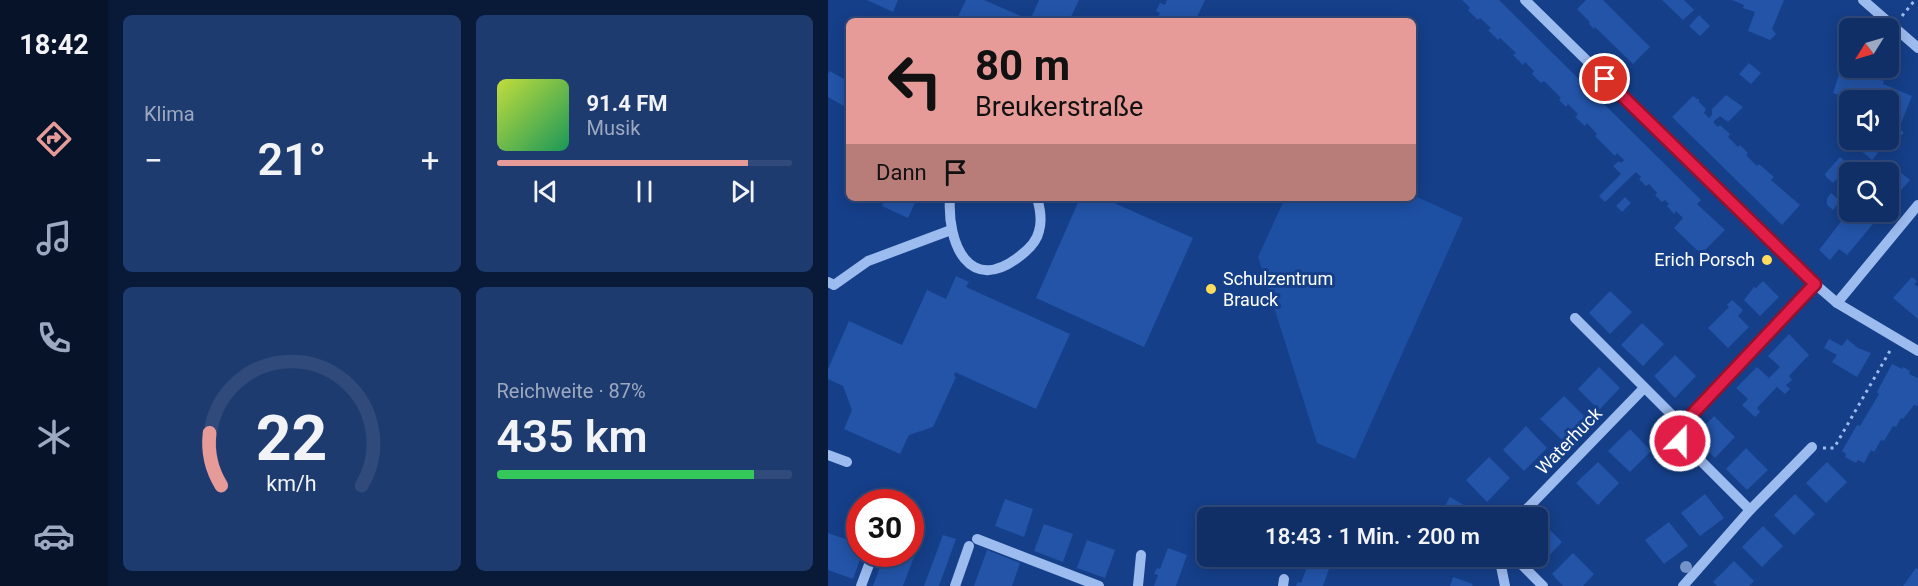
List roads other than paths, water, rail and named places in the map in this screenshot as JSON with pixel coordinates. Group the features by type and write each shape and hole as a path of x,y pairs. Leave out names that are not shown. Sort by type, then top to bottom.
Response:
{"street":[{"path":"1525,0 1815,284 1837,303 1918,351"},
{"path":"1863,0 1918,48"},
{"path":"950,201 951,230 959,254 965,261 982,269 995,270 1011,263 1034,242 1040,226 1037,201"},
{"path":"1837,303 1918,205"},
{"path":"828,282 834,285 868,261 951,230"},
{"path":"1750,510 1680,441 1682,425 1815,284"},
{"path":"1575,318 1682,425"},
{"name":"Waterhuck","path":"1529,507 1644,388"},
{"path":"1683,586 1750,510 1812,447"},
{"path":"828,455 848,462"},
{"path":"955,586 974,542 1099,586"},
{"path":"1138,586 1141,555"},
{"path":"861,586 868,567"},
{"path":"1501,567 1505,586"},
{"path":"1525,567 1543,586"}],"place":[{"name":"Erich Porsch","path":"1767,260"},
{"name":"Schulzentrum Brauck","path":"1211,289"}]}
